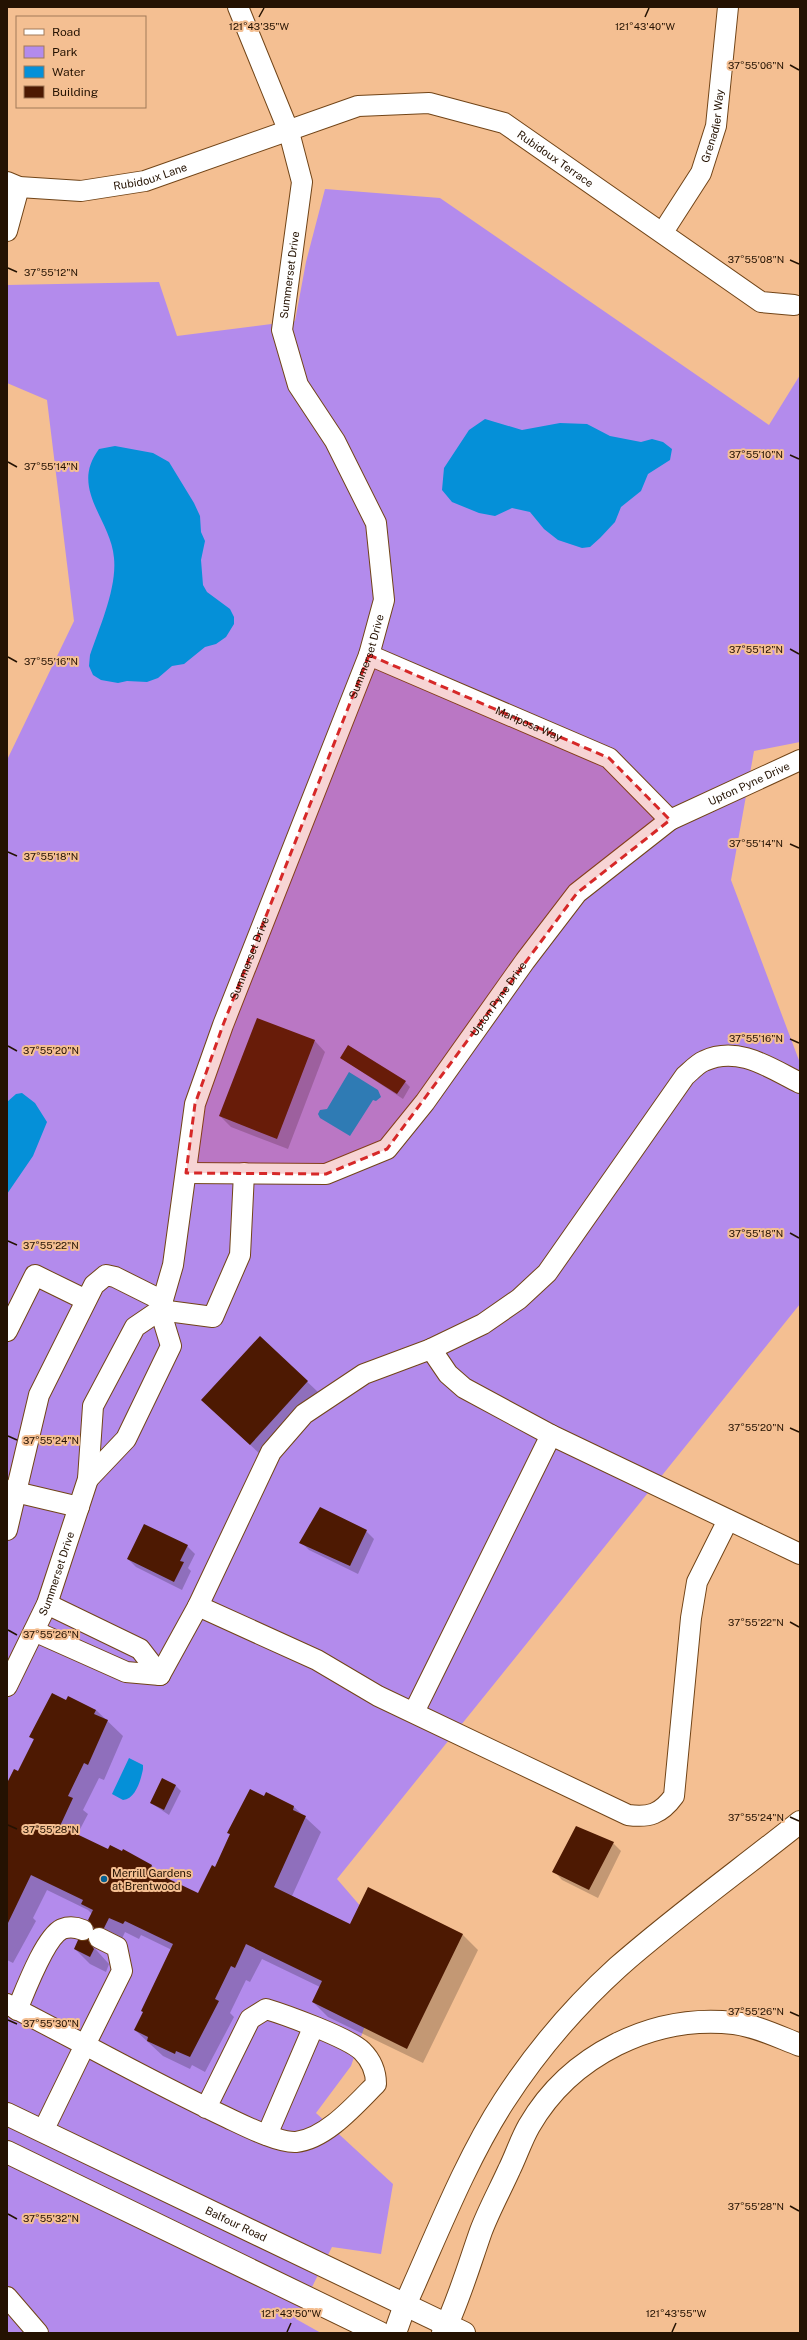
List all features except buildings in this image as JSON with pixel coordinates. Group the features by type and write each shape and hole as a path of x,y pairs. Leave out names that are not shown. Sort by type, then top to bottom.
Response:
{"main road":[{"path":"395,2333 405,2305 481,2140 504,2101 536,2056 617,1969 800,1822"},
{"path":"452,2330 481,2230 529,2126 548,2099 570,2076 593,2058 620,2042 649,2030 675,2025 705,2022 735,2023 769,2032 800,2046"},
{"name":"Balfour Road","path":"7,2114 405,2305 452,2330"},
{"path":"7,2152 380,2333"}],"street":[{"name":"Summerset Drive","path":"88,1479 126,1439 170,1346 161,1306 173,1265 195,1104 218,1039 369,655 384,600 376,523 335,441 298,385 282,330 302,182 289,132 238,7"},
{"name":"Grenadier Way","path":"663,232 700,173 716,126 728,7"},
{"name":"Rubidoux Terrace","path":"289,132 358,106 428,103 504,123 663,232 761,302 794,305"},
{"name":"Rubidoux Lane","path":"13,184 81,191 145,181 289,132"},
{"path":"7,232 13,184"},
{"name":"Mariposa Way","path":"369,655 609,758 670,820"},
{"name":"Upton Pyne Drive","path":"186,1173 326,1174 387,1149 425,1102 525,961 577,893 670,820 800,760"},
{"path":"160,1675 198,1606 271,1452 304,1414 364,1374 431,1349 484,1324 519,1299 547,1273 685,1076 703,1061 719,1055 733,1054 752,1060 800,1083"},
{"path":"7,1530 12,1492 39,1395 94,1285 106,1275 115,1277 161,1306 213,1317 240,1255 244,1174"},
{"path":"7,1331 35,1275 86,1300"},
{"name":"Summerset Drive","path":"7,1686 47,1604 88,1479 93,1406 135,1327 161,1306"},
{"path":"431,1349 448,1374 464,1388 551,1435 800,1554"},
{"path":"414,1712 551,1435"},
{"path":"12,1492 79,1507"},
{"path":"198,1606 317,1660 378,1696 414,1712 519,1764 628,1814 640,1817 655,1814 666,1807 674,1796 691,1618 697,1582 728,1520"},
{"path":"47,1604 140,1650 160,1675"},
{"path":"34,1631 126,1672 160,1675"},
{"path":"106,1664 118,1639"},
{"path":"43,2131 85,2045 122,1971 117,1946 75,1926 61,1929 43,1951 12,2007 85,2045 206,2108 267,2135 296,2142 321,2133 349,2111 376,2084 376,2070 362,2050 330,2033 313,2028 295,2018 266,2009 250,2019 206,2108"},
{"path":"267,2135 313,2028"},
{"path":"7,2297 38,2333"}],"highlighted area":[{"path":"369,655 609,758 670,820 577,893 387,1149 326,1174 186,1173 195,1104 223,1025"}],"green space":[{"path":"325,189 440,198 769,425 800,375 800,742 754,751 731,880 800,1063 800,1304 337,1879 393,1944 351,2066 316,2113 393,2184 381,2254 332,2247 296,2319 321,2333 7,2333 7,760 74,621 47,400 7,383 7,285 159,282 177,336 295,321 306,262"}],"water":[{"path":"485,419 522,430 560,423 587,424 610,436 641,442 652,439 663,442 672,449 670,460 648,474 641,491 621,507 615,522 600,538 590,547 582,548 558,540 544,529 530,512 512,508 495,516 479,513 452,502 442,490 444,468 469,430"},
{"path":"115,446 153,453 169,462 194,503 200,516 201,532 205,541 201,560 203,585 207,592 230,609 234,617 234,624 226,637 216,644 205,647 184,664 172,666 158,678 147,682 127,681 118,683 101,680 93,675 89,666 90,655 103,619 113,582 114,558 106,530 94,504 88,477 91,464 99,449"},
{"path":"349,1072 378,1090 381,1097 376,1101 373,1100 350,1136 320,1118 318,1114 320,1110 327,1109"},
{"path":"22,1093 35,1103 47,1122 33,1156 7,1194 7,1102 16,1094"},
{"path":"129,1758 143,1765 143,1769 135,1792 128,1799 123,1800 112,1794"}],"place":[{"name":"Merrill Gardens at Brentwood","path":"104,1879"}]}
